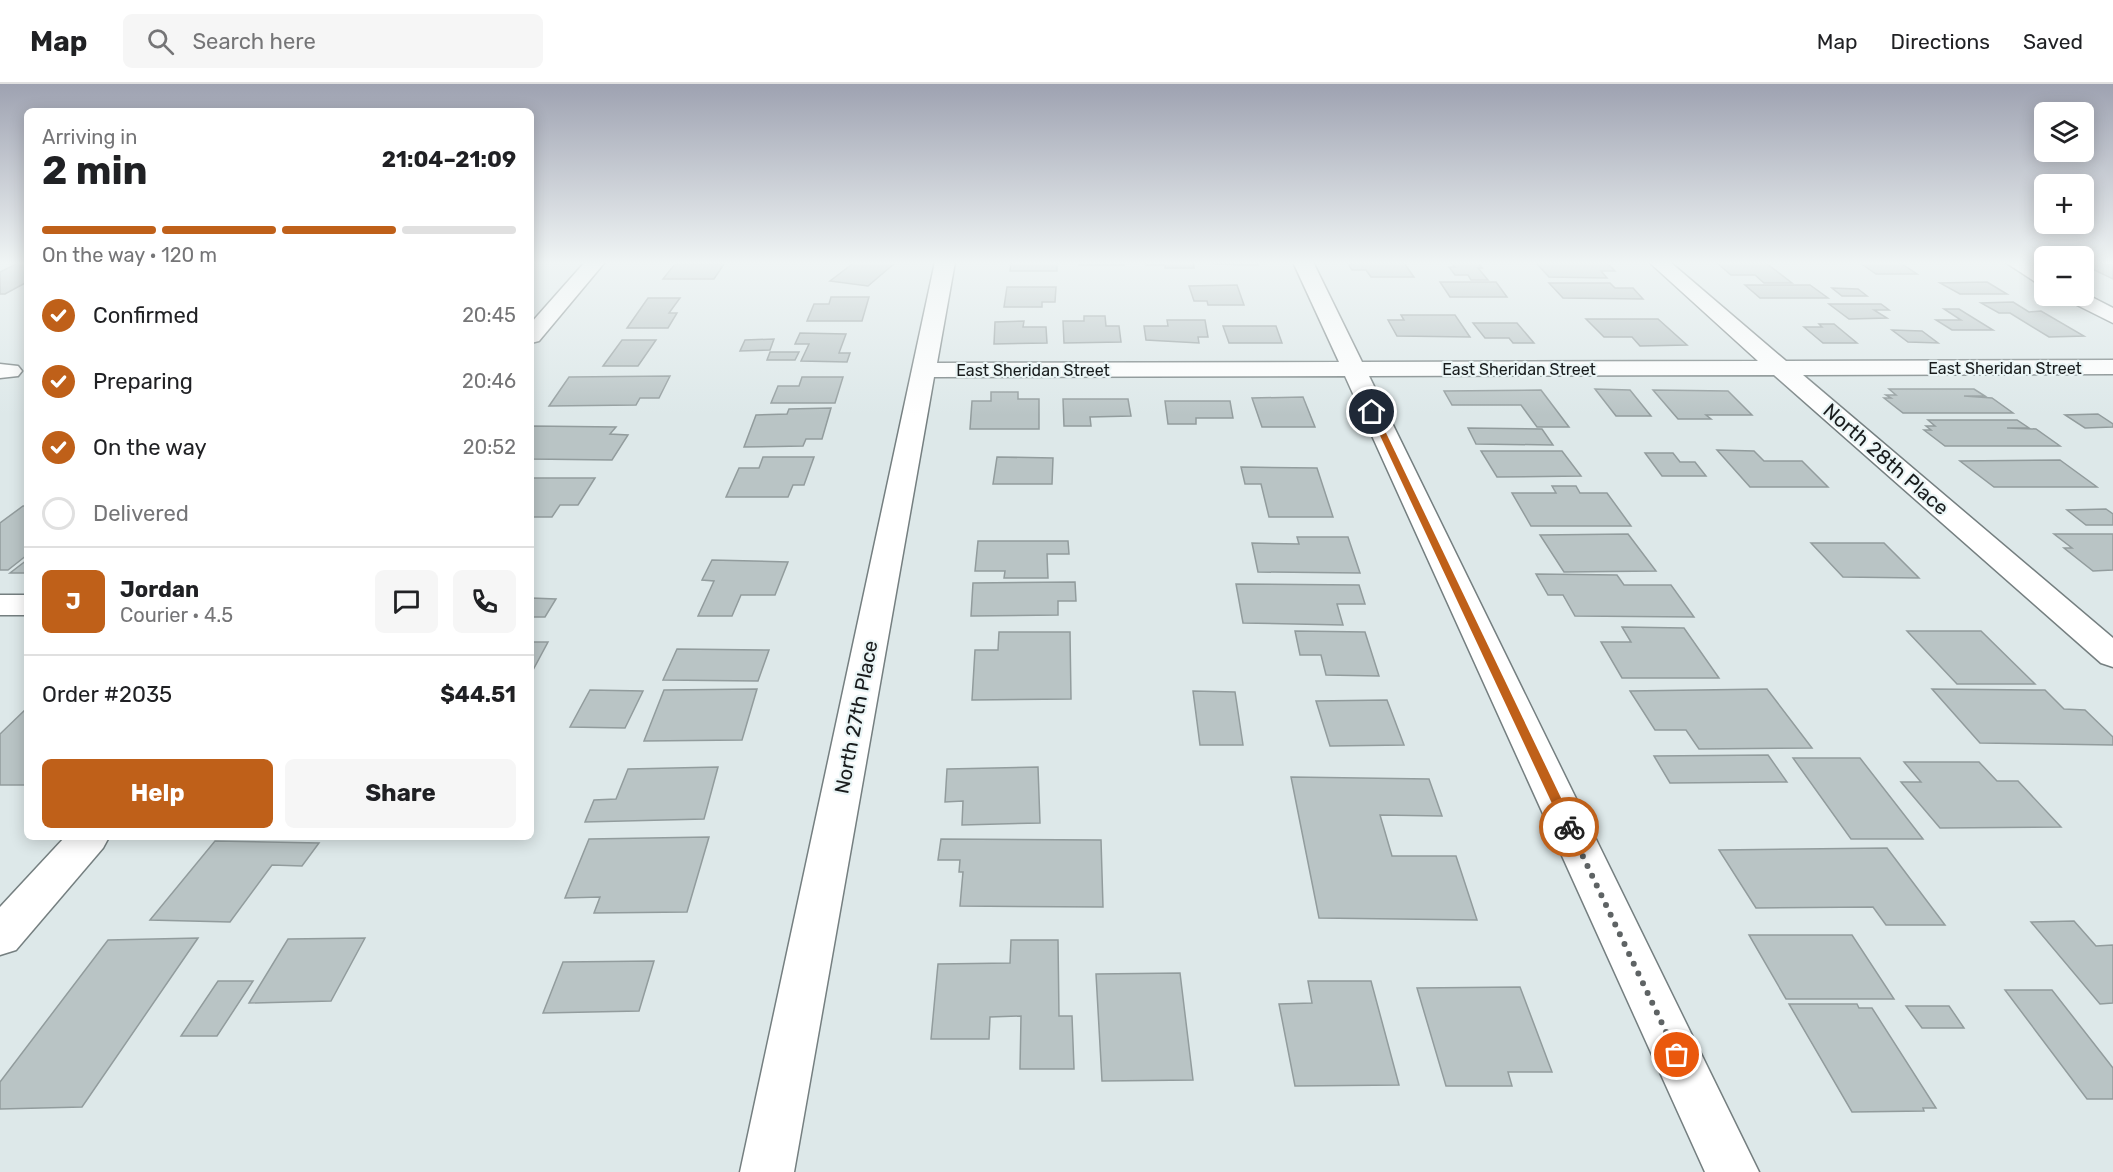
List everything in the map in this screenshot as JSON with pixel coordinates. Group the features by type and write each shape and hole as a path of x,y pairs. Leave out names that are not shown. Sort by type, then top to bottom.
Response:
{"street":[{"path":"534,333 551,313"},
{"name":"North 27th Place","path":"767,1172 935,313"},
{"path":"1326,313 1732,1172"},
{"name":"North 28th Place","path":"1717,313 2113,656"},
{"name":"East Sheridan Street","path":"924,370 2113,367"},
{"path":"0,605 24,605"},
{"path":"0,937 86,840"}],"building":[{"path":"638,313 677,313 668,328 627,328"},
{"path":"810,313 864,313 862,321 807,321"},
{"path":"1841,313 1879,313 1887,318 1849,319"},
{"path":"1950,313 1965,313 1993,330 1952,330 1936,320 1961,320"},
{"path":"1999,313 2044,313 2084,336 2049,337 2010,313"},
{"path":"1401,315 1455,315 1470,337 1397,336 1388,320 1404,320"},
{"path":"1084,316 1105,316 1106,326 1119,326 1121,342 1064,343 1063,321 1084,321"},
{"path":"1586,319 1658,319 1687,345 1640,346 1632,337 1604,337"},
{"path":"1167,320 1205,320 1208,337 1198,337 1199,343 1146,340 1144,326 1168,326"},
{"path":"1024,321 1023,327 1046,327 1047,343 994,344 995,322"},
{"path":"1473,323 1517,323 1534,343 1513,343 1509,338 1485,338"},
{"path":"1819,324 1834,324 1857,343 1823,343 1804,327 1822,327"},
{"path":"1223,326 1276,326 1282,343 1229,343"},
{"path":"1892,330 1922,331 1938,343 1908,342"},
{"path":"800,333 846,334 839,353 850,353 847,362 801,361 809,344 795,344"},
{"path":"774,339 770,350 740,351 745,340"},
{"path":"622,340 656,340 638,366 603,366"},
{"path":"770,352 799,352 795,360 767,360"},
{"path":"670,376 659,398 640,398 636,405 549,406 569,377"},
{"path":"802,377 843,377 835,403 771,403 778,386 799,386"},
{"path":"1595,389 1630,390 1651,416 1616,416"},
{"path":"1889,389 1974,389 1985,396 1964,396 1992,398 2013,413 1903,413 1884,398 1891,398 1886,395 1896,395"},
{"path":"1541,390 1569,427 1537,427 1521,405 1452,405 1444,391"},
{"path":"1653,390 1728,391 1752,415 1706,415 1711,419 1678,419"},
{"path":"991,392 1018,392 1018,399 1039,399 1039,429 970,429 972,401 991,401"},
{"path":"1303,397 1315,427 1262,427 1252,398"},
{"path":"1063,399 1128,399 1131,416 1090,417 1091,426 1064,426"},
{"path":"1165,401 1230,401 1233,418 1196,418 1196,424 1168,424"},
{"path":"831,408 822,439 806,439 803,446 744,447 756,415 787,414 789,409"},
{"path":"2098,414 2113,424 2113,427 2085,428 2065,415"},
{"path":"1928,420 2017,420 2029,428 2007,428 2036,429 2060,446 1945,446 1924,430 1931,430 1926,426 1935,426"},
{"path":"534,426 616,427 610,434 628,435 612,460 534,459"},
{"path":"1468,428 1542,429 1553,445 1476,444"},
{"path":"1717,450 1754,451 1764,461 1802,461 1828,487 1750,487"},
{"path":"1481,451 1562,451 1581,476 1497,477"},
{"path":"1645,453 1673,453 1680,462 1695,462 1706,476 1662,476"},
{"path":"763,457 814,457 804,485 793,485 788,497 726,497 739,468 759,468"},
{"path":"997,457 1053,458 1052,484 993,484"},
{"path":"2060,460 2097,487 1994,487 1960,461"},
{"path":"1241,467 1317,468 1333,517 1269,517 1261,484 1245,484"},
{"path":"534,478 595,478 578,505 560,505 552,517 534,517"},
{"path":"1552,486 1576,486 1580,493 1607,493 1631,526 1531,526 1512,493 1556,493"},
{"path":"24,506 24,557 8,570 0,570 0,523"},
{"path":"2106,509 2113,514 2113,525 2086,525 2067,510"},
{"path":"1628,534 1656,571 1564,572 1540,535"},
{"path":"2054,534 2113,534 2113,570 2093,571 2064,548 2072,548"},
{"path":"1297,537 1348,537 1360,573 1258,572 1252,543 1299,544"},
{"path":"978,541 1068,541 1069,554 1047,554 1048,578 1004,578 1005,571 975,571"},
{"path":"1811,543 1884,543 1919,578 1843,577"},
{"path":"712,560 788,562 775,595 741,595 732,616 698,616 714,581 702,580"},
{"path":"24,562 24,573 10,573"},
{"path":"1536,574 1617,575 1624,585 1671,585 1694,617 1575,616 1563,595 1548,595"},
{"path":"1075,582 1076,601 1058,601 1058,615 971,616 973,583"},
{"path":"1236,584 1359,585 1365,604 1337,604 1343,625 1243,623"},
{"path":"534,598 556,599 545,617 534,617"},
{"path":"1622,627 1684,628 1719,678 1622,678 1601,642 1631,642"},
{"path":"1295,631 1365,632 1379,676 1326,675 1321,655 1300,655"},
{"path":"1907,631 1981,631 2035,684 1957,684"},
{"path":"999,632 1070,632 1071,699 972,700 975,650 998,650"},
{"path":"534,642 548,642 534,668"},
{"path":"677,649 769,650 758,681 663,680"},
{"path":"757,689 742,740 644,741 664,690"},
{"path":"1767,689 1812,748 1699,749 1686,730 1655,730 1630,691"},
{"path":"1932,689 2045,690 2064,709 2085,710 2113,737 2113,745 1980,743"},
{"path":"590,690 643,691 625,728 570,727"},
{"path":"1193,691 1235,692 1243,745 1200,745"},
{"path":"1387,700 1404,745 1330,746 1316,701"},
{"path":"24,711 24,785 0,785 0,734"},
{"path":"1768,755 1787,782 1670,783 1654,756"},
{"path":"1793,758 1860,758 1923,839 1851,839"},
{"path":"1904,762 1979,762 1997,781 2018,781 2061,827 1940,828 1901,782 1921,782"},
{"path":"718,767 704,819 585,822 594,800 616,799 628,769"},
{"path":"1038,767 1040,823 962,825 963,801 945,802 947,769"},
{"path":"1291,777 1429,779 1442,816 1380,815 1392,856 1456,856 1477,920 1319,918"},
{"path":"709,837 687,912 594,913 600,897 565,898 589,839"},
{"path":"941,839 1101,840 1103,907 960,906 963,872 959,872 960,860 938,860"},
{"path":"215,841 319,843 302,866 272,865 230,922 150,920"},
{"path":"1887,848 1945,925 1886,925 1873,907 1756,908 1719,850"},
{"path":"2074,921 2096,946 2113,945 2113,1003 2100,1004 2031,922"},
{"path":"1749,935 1852,935 1894,999 1786,999"},
{"path":"198,938 82,1107 0,1109 0,1082 108,940"},
{"path":"365,938 331,1001 249,1003 288,939"},
{"path":"1011,940 1058,940 1059,1016 1072,1016 1074,1069 1020,1069 1021,1016 990,1017 989,1039 931,1039 938,964 1010,963"},
{"path":"654,961 639,1011 543,1013 563,962"},
{"path":"1180,973 1193,1080 1102,1081 1096,974"},
{"path":"218,981 253,981 217,1036 181,1036"},
{"path":"1308,981 1371,981 1399,1085 1295,1086 1279,1004 1312,1003"},
{"path":"1520,987 1552,1072 1508,1072 1512,1086 1446,1086 1417,988"},
{"path":"2005,990 2052,990 2113,1068 2113,1099 2087,1099"},
{"path":"1789,1004 1857,1004 1859,1008 1872,1008 1936,1108 1923,1108 1924,1111 1852,1112"},
{"path":"1906,1006 1949,1006 1964,1028 1922,1028"}],"way so far":[{"path":"1569,827 1677,1055"}],"route":[{"path":"1372,412 1569,827"}]}
